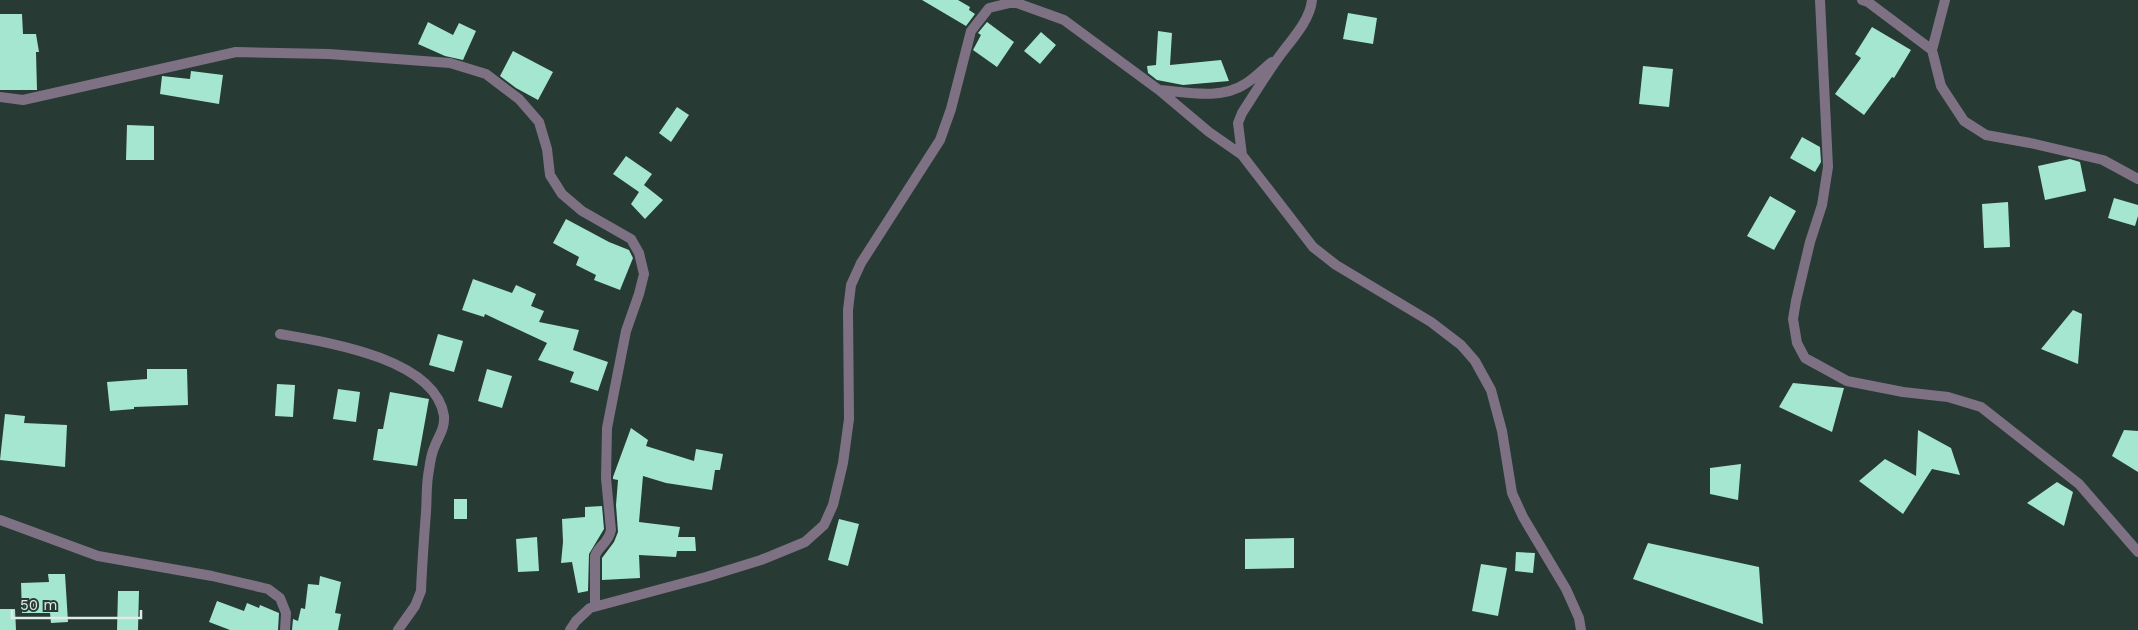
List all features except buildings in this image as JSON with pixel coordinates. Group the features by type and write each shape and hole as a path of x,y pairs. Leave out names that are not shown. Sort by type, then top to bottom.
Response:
{"street":[{"path":"1242,155 1238,123 1281,55 1294,39 1311,9 1312,0"},
{"path":"1820,0 1828,167 1822,205 1810,242 1793,319 1797,343 1805,358 1847,381 1903,392 1948,397 1981,407 2079,484 2138,552"},
{"path":"1862,0 1868,2 1932,50"},
{"path":"1945,0 1932,50 1941,86 1964,121 1986,135 2103,160 2138,179"},
{"path":"570,630 576,621 595,606 706,577 761,560 804,542 824,525 833,505 843,463 849,419 848,310 851,285 861,263 940,140 951,109 971,31 989,8 1014,2 1064,20 1159,90 1209,132 1242,155 1313,247 1336,265 1431,322 1461,345 1475,361 1491,390 1502,430 1512,493 1523,517 1566,590 1579,618 1582,630"},
{"path":"0,96 23,100 236,52 329,54 450,63 486,74 519,99 539,122 547,148 550,175 562,194 582,211 631,239 639,253 644,274 626,331 607,428 606,478 611,530 610,538 596,551 595,606"},
{"path":"1159,90 1211,94 1235,90 1281,55"},
{"path":"280,334 322,341 391,361 420,379 429,388 441,408 444,429 434,448 428,472 421,591 415,606 398,630"},
{"path":"0,520 98,556 212,576 268,589 280,598 286,613 285,630"}]}
